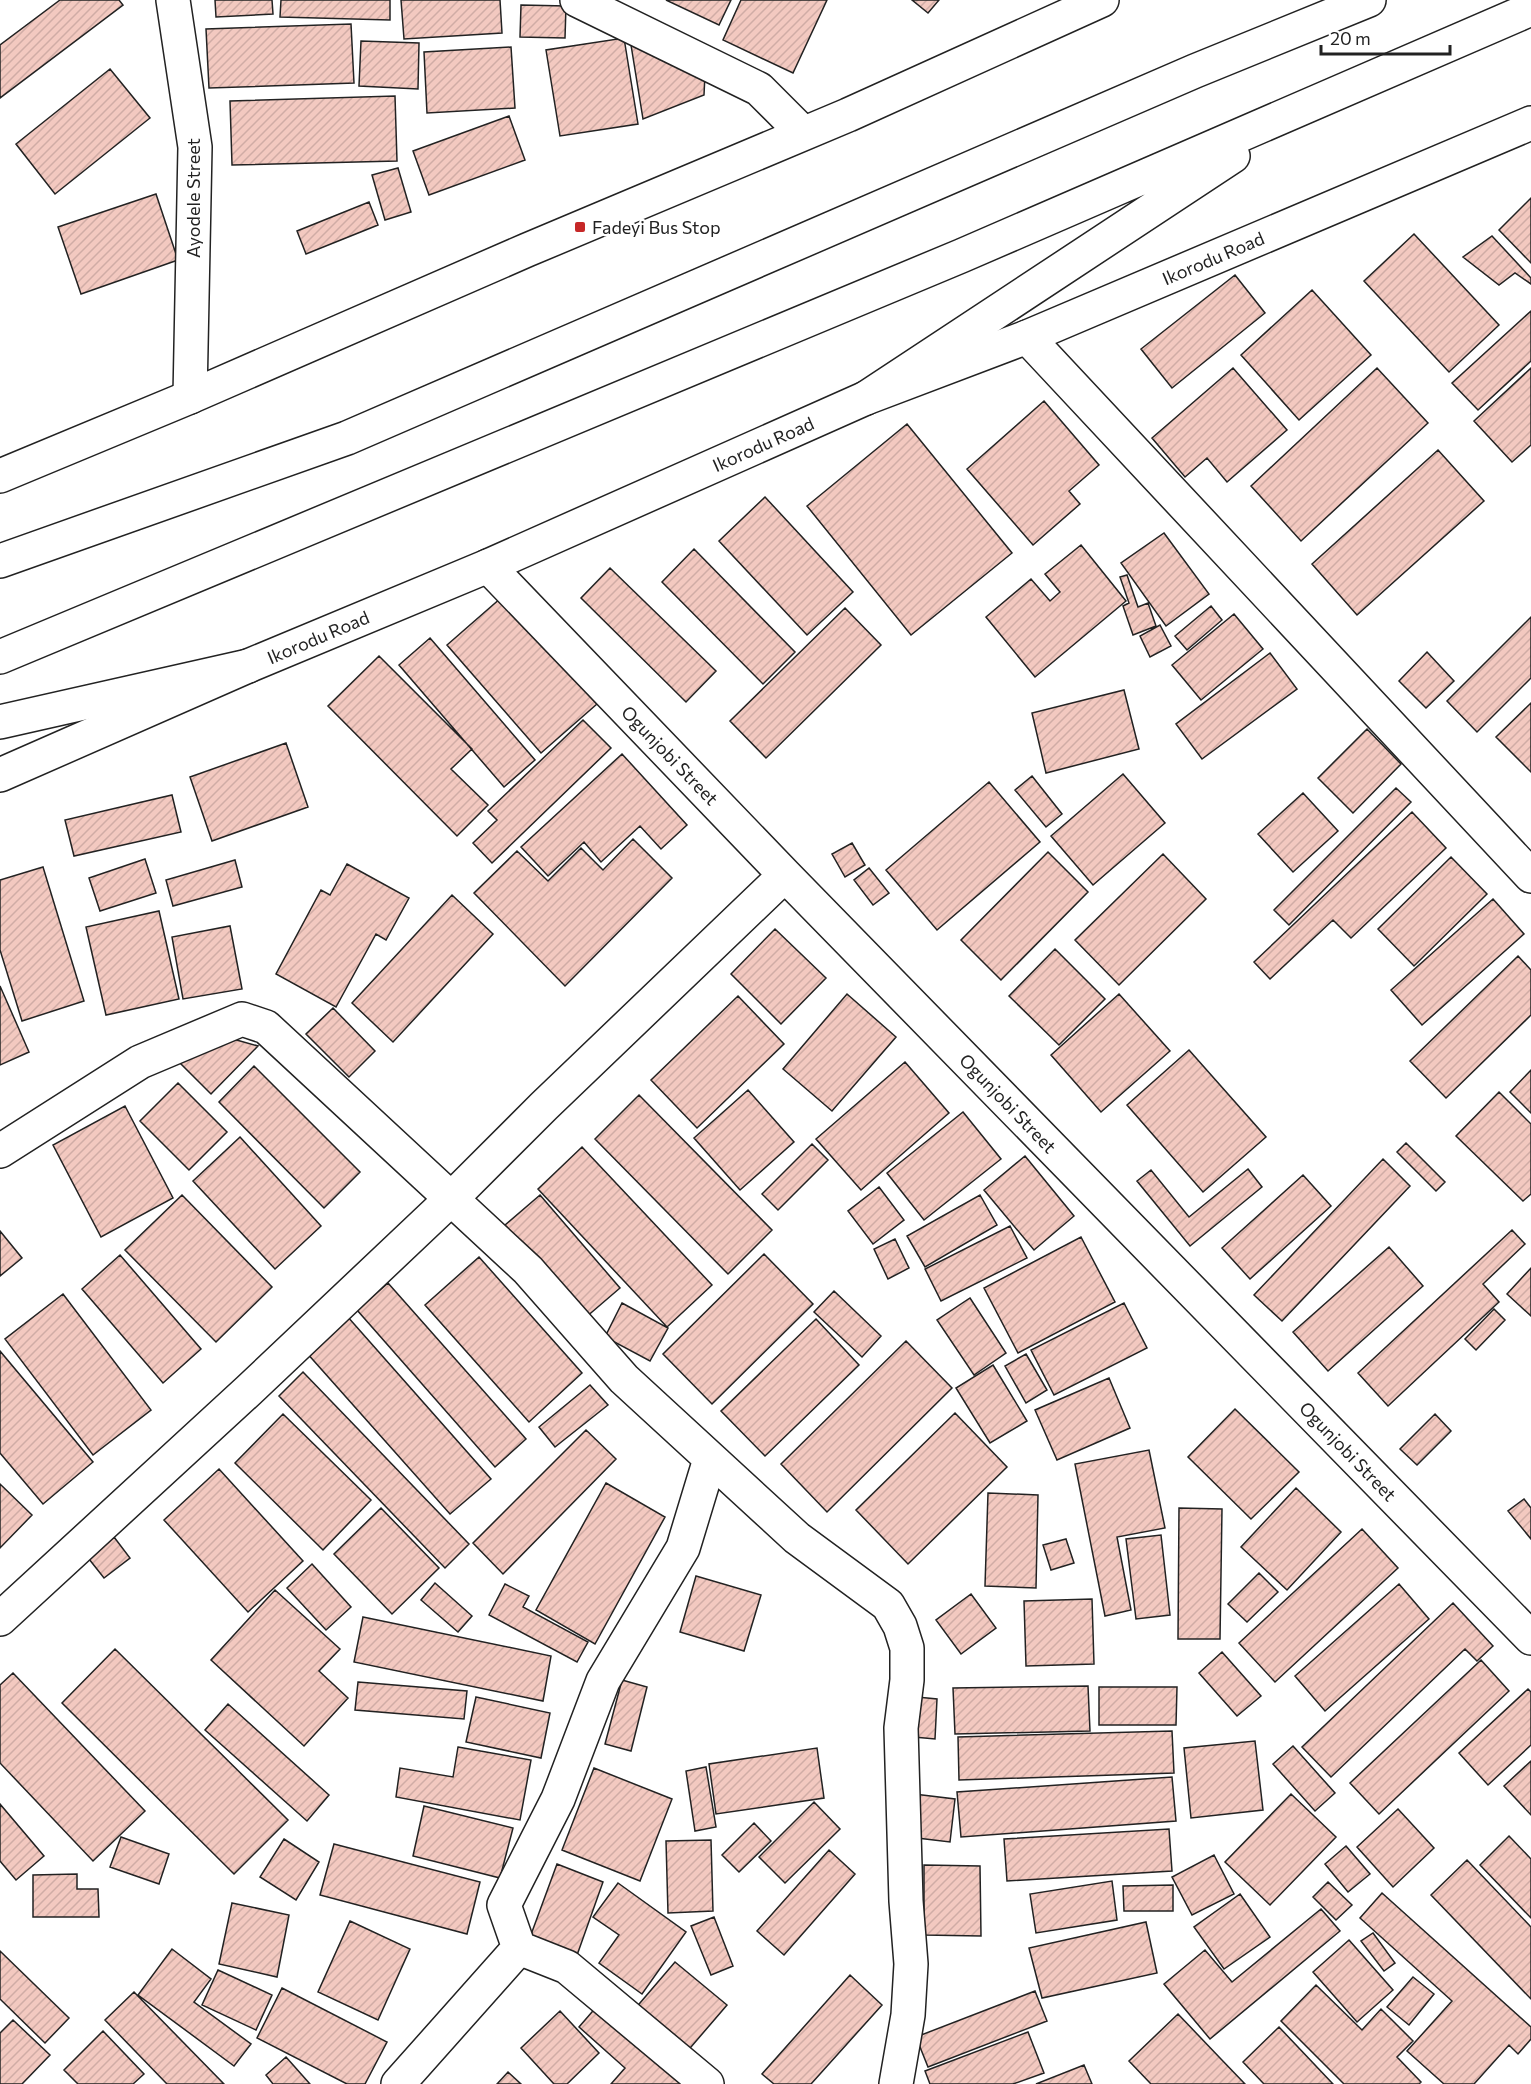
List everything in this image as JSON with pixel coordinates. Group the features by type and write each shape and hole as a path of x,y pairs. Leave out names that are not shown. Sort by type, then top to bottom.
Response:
{"main road":[{"name":"Ayodele Street","path":"173,0 195,147 190,397"},
{"path":"577,0 759,89 803,133"},
{"path":"0,476 848,115 1102,0"},
{"path":"1195,71 1318,0"},
{"path":"0,561 347,438 1195,71 1369,0"},
{"path":"0,657 961,256 1306,108 1497,23 1531,11"},
{"path":"866,398 1306,108"},
{"name":"Ikorodu Road","path":"0,775 248,666 488,566 866,398 1027,337 1531,123"},
{"path":"1027,337 1531,876"},
{"name":"Ogunjobi Street","path":"488,566 786,875 1531,1638"},
{"path":"0,722 248,666"},
{"path":"0,1619 248,1391 452,1198 544,1106 786,875"},
{"path":"0,1151 140,1062 242,1019 266,1027 528,1270 624,1379 710,1459 797,1538 888,1605 900,1626 907,1648 907,1680 901,1728 906,1901 911,1964 908,2015 896,2084"},
{"path":"707,2084 567,1967 519,1948 504,1905 558,1799 603,1681 683,1548 710,1459"},
{"path":"399,2084 519,1948"}],"building":[{"path":"60,0 119,0 123,5 0,98 0,45"},
{"path":"215,0 272,0 273,14 216,17"},
{"path":"281,0 390,0 390,20 280,17"},
{"path":"401,0 500,0 502,33 404,39"},
{"path":"666,0 731,0 719,25"},
{"path":"741,0 827,0 793,73 723,40"},
{"path":"912,0 939,0 928,13"},
{"path":"521,5 566,6 565,38 520,37"},
{"path":"351,24 354,83 209,88 206,29"},
{"path":"624,38 638,124 560,136 546,50"},
{"path":"361,41 419,43 418,89 359,86"},
{"path":"631,45 705,74 704,95 643,119"},
{"path":"511,47 515,108 427,113 424,52"},
{"path":"110,69 150,118 55,194 16,144"},
{"path":"395,96 397,161 232,165 230,101"},
{"path":"509,116 525,160 429,195 413,151"},
{"path":"398,168 411,212 385,220 372,175"},
{"path":"156,194 178,260 81,294 58,227"},
{"path":"1531,198 1531,263 1499,230"},
{"path":"369,202 378,225 306,254 297,231"},
{"path":"1414,234 1499,325 1449,372 1364,281"},
{"path":"1492,236 1531,278 1531,284 1515,273 1499,285 1463,257"},
{"path":"1235,275 1265,313 1172,388 1141,349"},
{"path":"1312,290 1371,355 1299,420 1241,355"},
{"path":"1531,311 1531,361 1478,410 1452,383"},
{"path":"1233,368 1287,430 1227,482 1207,458 1185,477 1152,438"},
{"path":"1377,368 1428,423 1301,541 1251,486"},
{"path":"1531,368 1531,445 1512,462 1474,421"},
{"path":"1044,401 1099,465 1069,491 1080,504 1033,545 967,469"},
{"path":"907,424 1012,553 911,635 807,506"},
{"path":"1438,450 1484,501 1357,615 1312,564"},
{"path":"765,497 853,592 807,635 719,541"},
{"path":"1164,533 1209,594 1166,626 1121,563"},
{"path":"1081,545 1126,601 1035,677 986,617 1031,579 1050,601 1060,592 1045,574"},
{"path":"694,549 795,652 763,684 662,582"},
{"path":"610,568 716,671 686,702 581,598"},
{"path":"1127,575 1138,607 1148,603 1156,626 1133,635 1123,606 1129,603 1120,577"},
{"path":"502,597 597,704 541,753 447,645"},
{"path":"1211,606 1222,620 1187,650 1175,636"},
{"path":"845,608 881,645 766,758 730,721"},
{"path":"1234,614 1263,649 1201,700 1172,665"},
{"path":"1531,617 1531,678 1477,732 1447,701"},
{"path":"1160,625 1171,646 1150,657 1140,636"},
{"path":"430,638 535,760 504,787 399,665"},
{"path":"1427,652 1454,681 1426,708 1399,681"},
{"path":"1270,653 1297,689 1202,759 1176,724"},
{"path":"379,656 472,749 451,769 488,805 457,836 328,706"},
{"path":"1124,690 1139,749 1046,773 1032,713"},
{"path":"1531,703 1531,772 1496,737"},
{"path":"583,720 611,748 492,863 473,843 497,820 488,811"},
{"path":"1367,729 1401,764 1353,813 1318,778"},
{"path":"286,743 308,807 212,841 190,777"},
{"path":"622,754 687,825 661,849 640,826 601,862 584,842 548,876 521,847"},
{"path":"1123,774 1165,823 1093,885 1051,836"},
{"path":"1032,776 1062,814 1046,827 1015,790"},
{"path":"989,782 1040,842 937,930 886,870"},
{"path":"1396,788 1411,802 1289,925 1274,910"},
{"path":"1303,793 1338,831 1293,872 1258,834"},
{"path":"172,795 181,832 74,856 65,820"},
{"path":"1412,812 1446,848 1351,938 1333,920 1270,979 1254,962"},
{"path":"633,839 672,878 565,986 474,893 517,851 548,881 581,848 603,870"},
{"path":"852,843 865,865 845,877 832,854"},
{"path":"1048,852 1088,892 1001,980 961,940"},
{"path":"1163,854 1206,899 1119,985 1075,940"},
{"path":"1451,857 1487,894 1414,966 1378,929"},
{"path":"145,859 156,893 100,911 89,878"},
{"path":"235,860 242,887 173,906 166,880"},
{"path":"347,864 409,898 386,940 376,934 336,1007 276,974 321,890 330,895"},
{"path":"43,867 84,1001 22,1021 0,950 0,880"},
{"path":"869,868 889,893 873,905 854,880"},
{"path":"452,895 493,934 393,1042 352,1003"},
{"path":"1493,899 1524,934 1422,1025 1391,990"},
{"path":"159,911 179,999 106,1015 86,927"},
{"path":"230,926 242,989 183,999 172,937"},
{"path":"775,929 826,978 781,1024 731,974"},
{"path":"1055,949 1105,999 1059,1045 1009,996"},
{"path":"1518,956 1531,970 1531,1015 1446,1098 1410,1061"},
{"path":"0,986 29,1052 0,1065"},
{"path":"847,994 896,1037 832,1111 783,1069"},
{"path":"1119,994 1170,1051 1101,1112 1051,1055"},
{"path":"738,996 784,1044 697,1128 651,1080"},
{"path":"333,1008 375,1051 349,1077 306,1034"},
{"path":"233,1039 258,1046 211,1094 177,1060"},
{"path":"1189,1050 1266,1137 1203,1192 1127,1105"},
{"path":"905,1062 949,1113 861,1190 816,1139"},
{"path":"254,1066 360,1172 324,1208 219,1102"},
{"path":"1531,1070 1531,1113 1510,1092"},
{"path":"178,1083 227,1132 189,1170 140,1121"},
{"path":"748,1090 794,1142 740,1190 694,1138"},
{"path":"1499,1092 1531,1124 1531,1194 1523,1201 1456,1136"},
{"path":"639,1095 772,1230 728,1274 595,1139"},
{"path":"125,1106 173,1198 101,1237 53,1145"},
{"path":"963,1112 1001,1159 924,1220 887,1173"},
{"path":"240,1137 321,1226 275,1269 193,1181"},
{"path":"1406,1143 1445,1182 1436,1191 1397,1152"},
{"path":"812,1144 828,1160 778,1210 762,1194"},
{"path":"582,1147 712,1285 667,1327 538,1189"},
{"path":"1025,1156 1074,1216 1034,1250 984,1190"},
{"path":"1383,1159 1410,1186 1282,1321 1254,1295"},
{"path":"1248,1169 1262,1187 1190,1246 1137,1181 1151,1170 1189,1217"},
{"path":"1303,1175 1331,1206 1250,1279 1222,1248"},
{"path":"879,1187 904,1220 873,1244 848,1211"},
{"path":"182,1195 272,1287 216,1342 125,1250"},
{"path":"540,1195 620,1288 585,1318 505,1225"},
{"path":"980,1195 997,1225 925,1267 907,1236"},
{"path":"1010,1226 1027,1258 941,1301 925,1269"},
{"path":"1512,1230 1525,1244 1483,1284 1499,1302 1388,1406 1358,1373"},
{"path":"0,1231 22,1258 0,1276"},
{"path":"1081,1237 1115,1302 1018,1353 984,1288"},
{"path":"895,1239 909,1268 888,1279 874,1249"},
{"path":"1389,1247 1423,1286 1328,1371 1293,1332"},
{"path":"764,1254 813,1304 712,1404 663,1354"},
{"path":"120,1255 201,1349 163,1383 82,1289"},
{"path":"479,1257 582,1373 529,1422 425,1305"},
{"path":"1531,1268 1531,1316 1507,1294"},
{"path":"388,1283 526,1439 495,1467 357,1310"},
{"path":"834,1291 881,1336 862,1357 814,1312"},
{"path":"63,1294 151,1410 93,1455 5,1339"},
{"path":"970,1298 1006,1353 974,1375 937,1320"},
{"path":"622,1303 668,1328 650,1361 605,1337"},
{"path":"1124,1303 1147,1348 1054,1395 1031,1350"},
{"path":"1494,1309 1505,1320 1476,1350 1465,1339"},
{"path":"347,1316 491,1479 450,1514 306,1352"},
{"path":"816,1319 859,1365 765,1456 721,1411"},
{"path":"906,1341 952,1388 827,1512 781,1464"},
{"path":"0,1351 93,1462 43,1504 0,1453"},
{"path":"1026,1354 1047,1390 1026,1403 1005,1366"},
{"path":"993,1365 1027,1421 990,1443 956,1388"},
{"path":"303,1372 469,1544 445,1568 279,1396"},
{"path":"1109,1378 1130,1428 1057,1460 1035,1410"},
{"path":"590,1385 608,1405 555,1447 539,1427"},
{"path":"1235,1409 1299,1472 1251,1519 1188,1457"},
{"path":"955,1413 1007,1467 908,1564 856,1510"},
{"path":"283,1414 371,1500 323,1550 235,1463"},
{"path":"1435,1414 1451,1431 1417,1465 1400,1449"},
{"path":"586,1430 616,1459 503,1574 473,1543"},
{"path":"1149,1450 1165,1528 1117,1537 1131,1610 1105,1616 1075,1464"},
{"path":"219,1469 303,1561 248,1612 164,1520"},
{"path":"606,1483 665,1517 595,1644 536,1610"},
{"path":"0,1484 32,1515 0,1548"},
{"path":"1296,1488 1341,1532 1287,1590 1241,1547"},
{"path":"988,1493 1038,1495 1036,1588 985,1586"},
{"path":"1524,1499 1531,1508 1531,1539 1508,1511"},
{"path":"381,1508 439,1568 392,1614 334,1554"},
{"path":"1179,1508 1222,1509 1220,1639 1178,1639"},
{"path":"1362,1529 1398,1568 1275,1682 1239,1643"},
{"path":"1161,1535 1170,1615 1136,1619 1126,1539"},
{"path":"114,1537 130,1558 104,1578 89,1559"},
{"path":"1066,1539 1074,1563 1051,1570 1043,1545"},
{"path":"312,1564 351,1607 326,1630 287,1588"},
{"path":"1259,1573 1278,1592 1247,1622 1228,1604"},
{"path":"696,1576 761,1595 744,1651 680,1632"},
{"path":"435,1583 472,1616 458,1632 421,1600"},
{"path":"505,1584 529,1596 523,1607 588,1642 577,1662 489,1615"},
{"path":"1399,1584 1429,1619 1325,1711 1295,1676"},
{"path":"275,1590 340,1649 319,1671 348,1698 304,1746 211,1660"},
{"path":"971,1594 996,1628 961,1654 936,1620"},
{"path":"1092,1599 1094,1664 1026,1666 1024,1601"},
{"path":"1453,1603 1493,1646 1477,1661 1465,1649 1331,1777 1302,1747"},
{"path":"363,1617 551,1656 543,1701 354,1662"},
{"path":"115,1649 288,1820 234,1874 62,1703"},
{"path":"1222,1652 1261,1696 1237,1716 1199,1673"},
{"path":"1481,1660 1509,1691 1379,1814 1350,1783"},
{"path":"13,1673 145,1811 93,1861 0,1763 0,1685"},
{"path":"622,1680 647,1687 631,1751 605,1744"},
{"path":"358,1682 467,1691 464,1719 355,1710"},
{"path":"1088,1686 1090,1731 955,1734 953,1688"},
{"path":"1099,1687 1177,1687 1176,1725 1099,1725"},
{"path":"1528,1689 1531,1692 1531,1745 1488,1785 1459,1753"},
{"path":"476,1697 550,1713 541,1758 466,1742"},
{"path":"917,1697 937,1699 935,1739 914,1737"},
{"path":"228,1704 329,1795 307,1821 205,1730"},
{"path":"1172,1731 1174,1773 959,1780 958,1737"},
{"path":"1255,1741 1263,1810 1191,1818 1184,1748"},
{"path":"1293,1746 1335,1793 1315,1811 1273,1764"},
{"path":"458,1747 531,1760 520,1820 396,1797 400,1768 453,1777"},
{"path":"817,1748 824,1798 716,1814 709,1764"},
{"path":"1531,1761 1531,1815 1504,1786"},
{"path":"706,1767 716,1827 695,1831 686,1771"},
{"path":"594,1768 672,1799 640,1881 562,1850"},
{"path":"1172,1777 1176,1821 961,1837 957,1792"},
{"path":"914,1794 955,1799 950,1842 909,1837"},
{"path":"1291,1794 1336,1837 1270,1905 1225,1862"},
{"path":"814,1802 840,1829 785,1883 759,1857"},
{"path":"0,1804 44,1856 16,1880 0,1861"},
{"path":"424,1806 513,1828 500,1878 413,1856"},
{"path":"1398,1809 1434,1848 1393,1887 1357,1847"},
{"path":"754,1823 771,1841 739,1872 722,1855"},
{"path":"1169,1829 1172,1871 1007,1881 1004,1839"},
{"path":"1509,1836 1531,1859 1531,1918 1480,1865"},
{"path":"121,1837 169,1854 159,1884 110,1867"},
{"path":"284,1839 319,1862 296,1900 260,1877"},
{"path":"711,1840 713,1911 668,1913 666,1841"},
{"path":"334,1844 480,1882 467,1934 320,1895"},
{"path":"1346,1846 1370,1874 1348,1892 1325,1864"},
{"path":"829,1850 855,1874 784,1955 757,1931"},
{"path":"1214,1855 1234,1894 1192,1915 1172,1877"},
{"path":"1467,1860 1531,1927 1531,1999 1431,1895"},
{"path":"557,1864 603,1882 576,1958 529,1940"},
{"path":"924,1865 980,1866 981,1936 924,1935"},
{"path":"77,1874 77,1889 98,1889 99,1917 33,1917 33,1875"},
{"path":"1112,1881 1117,1920 1036,1933 1030,1894"},
{"path":"1328,1882 1352,1905 1336,1920 1313,1897"},
{"path":"618,1883 686,1932 642,1994 599,1963 619,1935 593,1917"},
{"path":"1173,1885 1173,1911 1124,1911 1123,1886"},
{"path":"1382,1893 1531,2027 1531,2039 1518,2054 1509,2045 1474,2084 1444,2084 1407,2051 1452,2001 1360,1918"},
{"path":"1240,1894 1270,1937 1224,1969 1194,1927"},
{"path":"232,1903 289,1915 277,1977 219,1964"},
{"path":"1321,1909 1340,1931 1210,2039 1164,1984 1205,1950 1232,1982"},
{"path":"714,1917 733,1966 711,1975 691,1926"},
{"path":"350,1921 410,1949 378,2020 318,1992"},
{"path":"1146,1922 1157,1973 1042,1998 1029,1948"},
{"path":"1373,1933 1395,1963 1384,1971 1361,1941"},
{"path":"1349,1940 1393,1990 1357,2022 1313,1972"},
{"path":"172,1949 211,1979 194,2002 251,2044 234,2066 138,1995"},
{"path":"0,1951 69,2018 45,2043 0,1999"},
{"path":"675,1962 727,2005 685,2054 634,2010"},
{"path":"218,1970 272,1995 256,2030 202,2005"},
{"path":"850,1975 882,2005 811,2084 774,2084 762,2074"},
{"path":"1413,1977 1434,1994 1409,2025 1387,2007"},
{"path":"1316,1985 1362,2030 1381,2009 1413,2041 1397,2057 1421,2082 1419,2084 1344,2084 1281,2021"},
{"path":"282,1988 387,2042 365,2084 347,2084 257,2038"},
{"path":"1035,1991 1047,2021 928,2067 916,2037"},
{"path":"134,1992 224,2084 167,2084 105,2020"},
{"path":"598,2005 686,2084 611,2084 625,2068 579,2027"},
{"path":"560,2011 599,2053 567,2084 554,2084 521,2048"},
{"path":"1178,2014 1245,2084 1151,2084 1129,2061"},
{"path":"13,2020 50,2055 22,2084 0,2084 0,2033"},
{"path":"1279,2027 1333,2084 1264,2084 1243,2062"},
{"path":"103,2031 144,2074 133,2084 78,2084 64,2070"},
{"path":"1028,2032 1044,2073 1013,2084 930,2084 925,2071"},
{"path":"286,2057 310,2084 273,2084 266,2075"},
{"path":"1084,2065 1092,2084 1036,2084"},
{"path":"508,2072 521,2084 497,2084"}],"place":[{"name":"Fadeyi Bus Stop","path":"580,227"}]}
